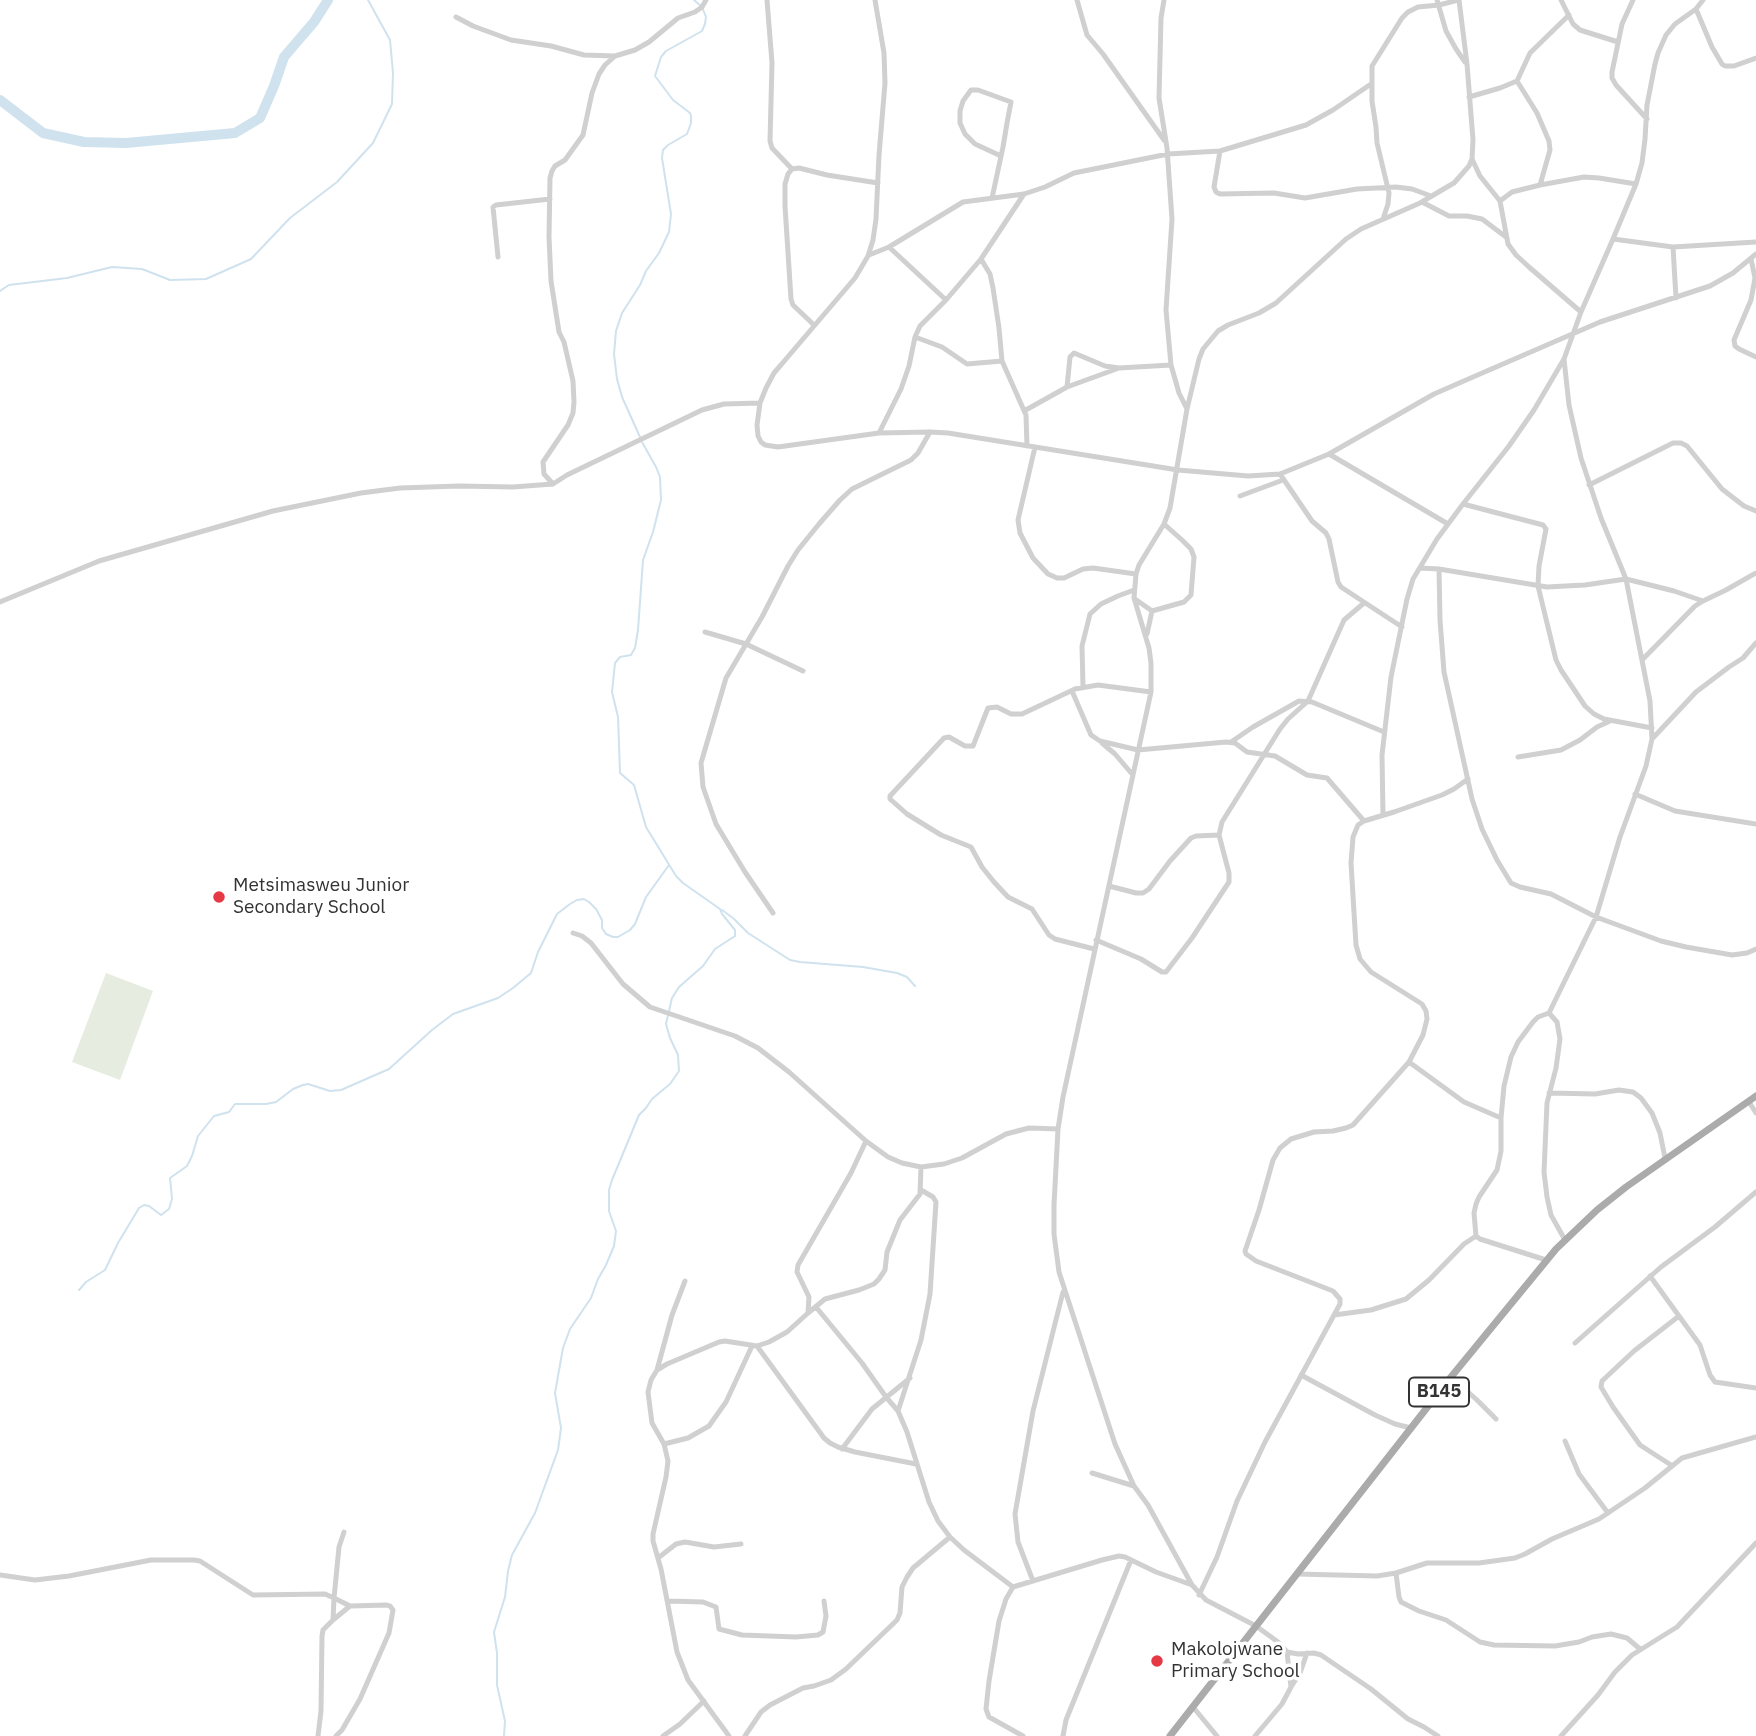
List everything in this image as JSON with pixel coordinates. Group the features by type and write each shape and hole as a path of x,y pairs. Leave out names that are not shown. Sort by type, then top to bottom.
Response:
{"main road":[{"name":"B145","path":"1170,1736 1546,1260 1597,1210 1665,1158 1756,1096"}],"street":[{"path":"456,17 511,40 596,57 615,56 649,42 678,18 702,7 706,0"},
{"path":"767,0 772,63 770,141 772,148 792,169"},
{"path":"875,0 884,53 885,83 876,219 868,256 855,278 774,373 760,403 758,436 761,442 771,447 879,433 948,433 1178,470 1282,477"},
{"path":"1077,0 1087,35 1166,142"},
{"path":"1164,0 1159,98 1168,154 1171,219 1166,310 1171,365 1178,393 1187,409"},
{"path":"1291,1687 1287,1652 1278,1642 1256,1626 1213,1605 1192,1586 1148,1505 1134,1486 1115,1444 1063,1289 1057,1259 1054,1205 1058,1129 1094,949 1151,692 1151,663 1134,598 1136,574 1170,508 1187,409 1199,359 1203,349 1218,331 1276,303 1346,239 1361,229 1422,202 1454,183 1464,172 1472,159 1473,140 1467,64 1458,0 1408,12 1373,63 1371,84 1377,143 1390,197 1383,219"},
{"path":"1560,0 1573,24 1580,30 1618,42"},
{"path":"1633,0 1622,24 1612,78 1647,119"},
{"path":"1382,815 1384,732 1393,667 1410,585 1448,524 1534,410 1564,359 1581,312 1636,184 1642,163 1647,105 1655,64 1666,35 1703,0"},
{"path":"1438,3 1447,31 1467,64"},
{"path":"1696,9 1722,64 1734,66 1756,58"},
{"path":"1469,97 1517,81 1530,53 1569,15"},
{"path":"553,484 544,474 543,462 568,425 574,402 573,381 559,332 551,281 550,178 555,166 565,160 583,135 599,74 615,56"},
{"path":"1517,81 1537,113 1549,141 1550,150 1541,185"},
{"path":"868,256 890,247 963,202 1024,194 1074,173 1168,154 1220,151 1307,125 1371,84"},
{"path":"992,198 1001,156 1012,102 971,90 963,101 960,123 965,134 975,144 1001,156"},
{"path":"1220,151 1214,187 1220,194 1274,193 1305,198 1357,189 1401,187 1431,196"},
{"path":"1472,159 1485,184 1500,201 1508,244 1516,255 1581,312"},
{"path":"814,325 791,299 785,206 788,174 792,169 799,168 878,183"},
{"path":"1500,201 1512,192 1591,177 1636,184"},
{"path":"879,433 901,389 920,326 981,259 1024,194"},
{"path":"498,257 493,207 550,200"},
{"path":"1422,202 1449,216 1482,219 1506,237"},
{"path":"1613,239 1673,247 1756,242"},
{"path":"890,247 946,300"},
{"path":"1673,247 1676,298"},
{"path":"1240,496 1329,454 1434,394 1625,312 1676,298 1721,280 1754,256"},
{"path":"1754,256 1755,278 1751,300 1734,340 1735,346 1756,358"},
{"path":"981,259 990,274 993,288 1002,361 1026,415 1027,446"},
{"path":"915,337 942,347 967,364 1002,361"},
{"path":"1067,387 1070,357 1074,353 1105,366 1119,368 1171,365"},
{"path":"1476,1236 1476,1205 1497,1170 1502,1141 1504,1086 1511,1057 1533,1022 1549,1013 1596,917 1646,766 1652,739 1650,701 1626,579 1589,485 1574,431 1564,359"},
{"path":"1024,411 1067,387 1119,368"},
{"path":"0,602 99,561 273,511 400,488 513,488 553,484 702,410 724,404 760,403"},
{"path":"773,913 716,824 705,796 701,763 726,678 788,566 819,524 852,489 911,460 930,432"},
{"path":"1589,485 1673,443 1681,443 1687,446 1722,489 1744,506 1756,511"},
{"path":"1035,447 1018,520 1020,533 1033,558 1048,575 1057,579 1093,568 1136,574"},
{"path":"1329,454 1448,524"},
{"path":"1282,477 1312,521 1326,533 1341,587 1402,627"},
{"path":"1463,503 1543,525 1546,529 1538,586 1556,660 1561,670 1585,706 1594,714 1610,721 1652,729"},
{"path":"1152,611 1184,602 1191,595 1194,556 1182,540 1164,524"},
{"path":"1420,568 1538,586 1585,585 1626,579 1703,601"},
{"path":"1439,569 1444,672 1472,799 1482,829 1497,860 1513,884 1551,894 1628,930 1686,947 1732,955 1756,949"},
{"path":"1642,660 1703,601 1756,573"},
{"path":"1083,687 1082,646 1090,614 1101,604 1134,590"},
{"path":"1134,598 1152,611"},
{"path":"1096,940 1166,972 1229,882 1219,835 1222,822 1288,719 1308,701 1344,620 1364,603"},
{"path":"1146,638 1152,611"},
{"path":"705,632 746,644 803,671"},
{"path":"1652,739 1696,692 1743,659 1756,643"},
{"path":"1094,949 1055,939 1032,909 1008,897 994,882 982,867 974,849 941,835 907,814 890,796 944,738 949,737 965,746 973,746 988,708 997,707 1011,714 1021,714 1072,691 1098,684 1151,692"},
{"path":"1072,691 1091,735 1115,754 1132,775"},
{"path":"1100,741 1138,750 1231,741 1298,701 1308,701 1384,732"},
{"path":"1518,757 1561,750 1610,721"},
{"path":"1231,741 1247,752 1275,756 1307,775 1327,778 1364,821"},
{"path":"1199,1595 1217,1558 1237,1501 1265,1441 1340,1304 1340,1299 1333,1290 1249,1258 1245,1251 1271,1166 1280,1148 1291,1139 1353,1125 1409,1062 1423,1035 1427,1019 1422,1004 1371,972 1360,959 1356,945 1351,863 1355,830 1364,821 1442,795 1468,779"},
{"path":"1635,794 1675,811 1756,824"},
{"path":"1108,886 1143,893 1191,838 1219,835"},
{"path":"573,933 591,943 610,970 650,1007 735,1036 758,1048 866,1141 888,1157 902,1163 932,1167 953,1161 998,1138 1029,1128 1058,1129"},
{"path":"1549,1013 1557,1022 1560,1039 1547,1103 1544,1172 1551,1215 1565,1240"},
{"path":"1409,1062 1458,1098 1501,1118"},
{"path":"1549,1093 1595,1094 1619,1090 1633,1092 1653,1113 1665,1158"},
{"path":"1748,1102 1756,1113"},
{"path":"808,1312 809,1297 797,1272 798,1265 851,1173 866,1141"},
{"path":"657,1370 719,1342 755,1346 769,1342 787,1332 825,1300 874,1284 883,1275 887,1252 900,1220 920,1194 921,1167"},
{"path":"898,1411 921,1340 930,1294 936,1202 921,1190"},
{"path":"1575,1343 1650,1276 1756,1192"},
{"path":"1334,1315 1371,1310 1406,1299 1476,1236"},
{"path":"1476,1236 1546,1260"},
{"path":"1650,1276 1700,1345 1712,1378 1716,1382 1756,1388"},
{"path":"685,1281 648,1392 652,1423 664,1444 667,1461 653,1541 684,1673 729,1736"},
{"path":"1033,1581 1018,1542 1015,1514 1031,1424 1063,1289"},
{"path":"809,1297 825,1300"},
{"path":"816,1307 898,1411 933,1513 950,1538 1013,1587"},
{"path":"1671,1465 1640,1445 1601,1387 1602,1381 1634,1351 1679,1316"},
{"path":"664,1444 688,1438 709,1426 726,1402 755,1346"},
{"path":"755,1346 830,1443 842,1449 916,1464"},
{"path":"1301,1375 1375,1415 1411,1428"},
{"path":"1451,1377 1496,1419"},
{"path":"842,1449 866,1415 910,1378"},
{"path":"1297,1574 1377,1576 1427,1563 1479,1563 1515,1558 1600,1519 1685,1456 1756,1437"},
{"path":"1565,1441 1579,1474 1608,1513"},
{"path":"1092,1473 1134,1486"},
{"path":"332,1620 339,1547 344,1532"},
{"path":"745,1736 761,1712 770,1705 803,1688 831,1680 897,1620 902,1587 907,1577 913,1568 950,1538"},
{"path":"658,1558 676,1544 685,1542 714,1547 741,1544"},
{"path":"1561,1736 1615,1672 1640,1649 1677,1627 1756,1543"},
{"path":"1023,1736 989,1717 986,1709 999,1621 1013,1587 1119,1556 1192,1586"},
{"path":"0,1575 29,1580 43,1579 151,1560 194,1560 253,1595 325,1594 351,1606 390,1606 393,1610 389,1633 365,1688 336,1736"},
{"path":"1063,1736 1066,1720 1130,1560"},
{"path":"1396,1573 1401,1602 1446,1620 1480,1642 1494,1645 1555,1646 1611,1634 1627,1638 1640,1649"},
{"path":"668,1601 703,1602 716,1607 719,1629 742,1635 796,1637 823,1632 826,1616 824,1601"},
{"path":"318,1736 323,1630 351,1606"},
{"path":"1287,1652 1321,1655 1371,1689 1408,1719 1438,1736"},
{"path":"1255,1736 1282,1704 1300,1673 1307,1653"},
{"path":"663,1736 704,1701"},
{"path":"1193,1707 1217,1736"}],"shaded area":[{"path":"106,973 153,991 120,1080 72,1062"}],"waterway":[{"path":"0,100 43,133 84,142 126,143 235,133 260,118 284,57 314,22 328,0"},
{"path":"0,291 9,285 67,278 112,267 142,269 170,280 206,279 251,259 290,218 337,182 373,143 392,104 390,40 368,0"},
{"path":"640,437 617,379 614,354 616,331 622,313 669,232 671,214 663,150 687,134 691,116 673,100 655,76 661,57 666,51 702,31 706,17 702,7 694,0"},
{"path":"504,1736 505,1721 497,1685 494,1632 505,1597 512,1555 535,1513 558,1450 561,1428 555,1393 563,1348 570,1329 591,1298 614,1246 616,1231 609,1211 609,1190 639,1115 679,1071 678,1055 666,1024 672,998 679,987 703,966 715,949 735,936 735,930 720,909 676,876 646,827 634,785 620,773 618,717 612,692 615,663 620,657 631,655 635,648 643,560 661,500 660,477 642,442"},
{"path":"79,1290 105,1270 139,1208 149,1206 161,1215 169,1209 172,1199 170,1178 187,1166 198,1136 214,1116 229,1112 235,1104 276,1102 303,1085 330,1091 341,1090 389,1069 453,1014 498,998 531,973 557,914 570,904 584,899 589,902 602,920 602,928 606,934 618,937 630,930 646,897 669,865"},
{"path":"722,910 748,933 790,960 897,973 907,977 915,986"}],"place":[{"name":"Metsimasweu Junior Secondary School","path":"219,897"},
{"name":"Makolojwane Primary School","path":"1157,1661"}]}
